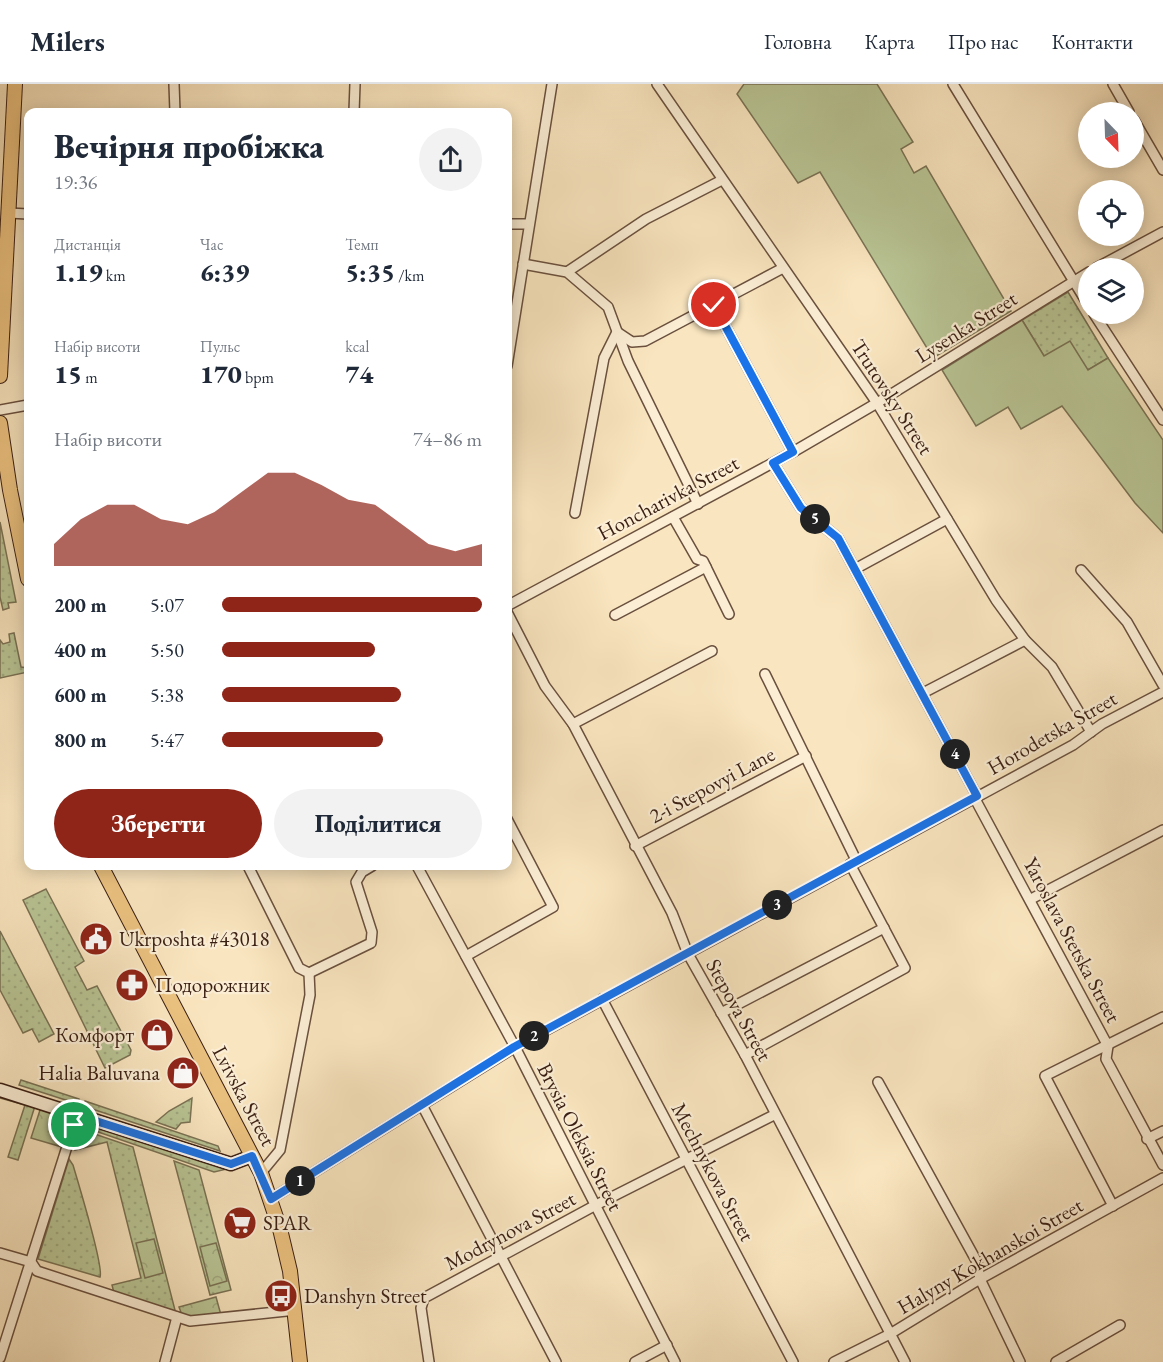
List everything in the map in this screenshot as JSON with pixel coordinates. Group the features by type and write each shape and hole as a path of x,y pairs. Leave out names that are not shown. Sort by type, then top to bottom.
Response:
{"main road":[{"path":"0,376 3,238 9,213 15,84"},
{"path":"0,423 24,559"},
{"name":"Lvivska Street","path":"103,870 261,1173 271,1199 290,1271 300,1362"}],"street":[{"path":"174,84 175,108"},
{"path":"354,108 355,84"},
{"path":"512,334 552,84"},
{"name":"Trutovsky Street","path":"657,84 877,403 996,600 1025,640 1052,667 1091,732"},
{"path":"953,84 1078,289"},
{"path":"1113,84 1123,102"},
{"path":"1144,137 1163,170"},
{"path":"567,272 646,219 722,180"},
{"path":"9,213 24,214"},
{"path":"512,224 529,224"},
{"path":"1115,258 1163,232"},
{"path":"523,264 567,272 608,307 627,361 698,504"},
{"path":"617,332 632,342 645,341 783,268"},
{"name":"Lysenka Street","path":"877,403 1078,278"},
{"path":"714,305 793,452"},
{"path":"1101,324 1163,420"},
{"path":"575,513 604,358 617,332"},
{"name":"Honcharivka Street","path":"512,603 773,463 877,403"},
{"path":"0,410 24,406"},
{"name":"Yaroslava Stetska Street","path":"773,463 801,508 838,538 923,693 1108,1046 1106,1059 1163,1165"},
{"path":"673,517 697,559 703,561 729,614"},
{"path":"855,569 947,519"},
{"path":"615,615 706,567"},
{"path":"1081,570 1127,622 1163,685"},
{"name":"Stepova Street","path":"512,622 545,686 573,724 672,913 688,954 745,1055 774,1115 905,1362"},
{"path":"923,693 1025,640"},
{"path":"573,724 712,651"},
{"path":"745,1055 905,968 853,862 807,756 765,674"},
{"name":"Horodetska Street","path":"271,1199 514,1047 1073,745 1091,732 1163,692"},
{"name":"2-i Stepovyi Lane","path":"635,846 807,756"},
{"path":"466,956 553,907 512,829"},
{"path":"1031,899 1163,830"},
{"path":"250,870 299,968 309,974"},
{"path":"309,974 371,943 372,932 356,882 365,870"},
{"name":"Brysia Oleksia Street","path":"419,870 514,1047 675,1362"},
{"path":"721,1013 884,928"},
{"path":"261,1173 280,1150 310,995 309,974"},
{"name":"Mechnykova Street","path":"602,999 793,1362"},
{"path":"1113,1206 1045,1076 1163,1017"},
{"path":"878,1082 976,1262 980,1280 1020,1362"},
{"path":"0,1090 231,1164 252,1156"},
{"path":"422,1106 556,1362"},
{"path":"0,1358 77,1115"},
{"name":"Modrynova Street","path":"429,1362 421,1308 424,1298 594,1206 774,1115"},
{"path":"1147,1139 1163,1131"},
{"name":"Halyny Kokhanskoi Street","path":"834,1362 890,1334 980,1280 1163,1178"},
{"path":"0,1253 31,1262 37,1271 190,1321 296,1310"},
{"path":"165,1362 177,1317"},
{"path":"1056,1362 1120,1325"},
{"path":"635,1362 667,1345"}],"green space":[{"path":"744,84 877,84 913,142 901,149 914,173 926,166 1011,311 933,358 820,172 798,183 737,94"},
{"path":"1068,292 1078,308 1078,324 1087,324 1108,358 1088,370 1044,356 1022,320"},
{"path":"1022,320 1044,356 1070,341 1088,370 1108,358 1163,440 1163,533 1135,503 1062,406 1021,429 1008,407 976,426 942,370"},
{"path":"0,522 16,602 8,603 9,608 3,610 0,597"},
{"path":"14,633 24,673 0,678 0,640 3,644 10,642 9,634"},
{"path":"46,889 84,961 75,967 87,990 97,986 131,1050 130,1055 105,1068 23,900"},
{"path":"0,931 54,1034 39,1042 32,1029 23,1033 0,990"},
{"path":"21,1080 79,1099 78,1104 19,1085"},
{"path":"0,1095 35,1106 18,1160 8,1157 25,1105 0,1098"},
{"path":"192,1098 190,1122 181,1123 176,1129 156,1122 169,1111"},
{"path":"85,1101 218,1146 220,1151 83,1106"},
{"path":"41,1107 72,1117 62,1147 31,1138"},
{"path":"79,1121 227,1169 214,1172 78,1125"},
{"path":"77,1128 133,1147 176,1314 114,1293 112,1285 141,1278 107,1142 75,1150 73,1141"},
{"path":"69,1159 73,1165 90,1224 100,1277 38,1259"},
{"path":"174,1161 199,1170 231,1290 210,1295"},
{"path":"154,1239 163,1273 145,1278 136,1243"},
{"path":"216,1243 227,1281 210,1286 200,1247"},
{"path":"216,1297 221,1315 190,1318 182,1315 179,1307"}],"place":[{"name":"Ukrposhta #43018","path":"96,939"},
{"name":"Подорожник","path":"132,985"},
{"name":"Комфорт","path":"157,1035"},
{"name":"Halia Baluvana","path":"183,1073"},
{"name":"SPAR","path":"240,1223"},
{"name":"Danshyn Street","path":"281,1296"}],"route":[{"path":"74,1125 77,1115 231,1164 252,1156 271,1199 514,1047 977,796 838,538 801,508 773,463 793,452 714,305"}]}
